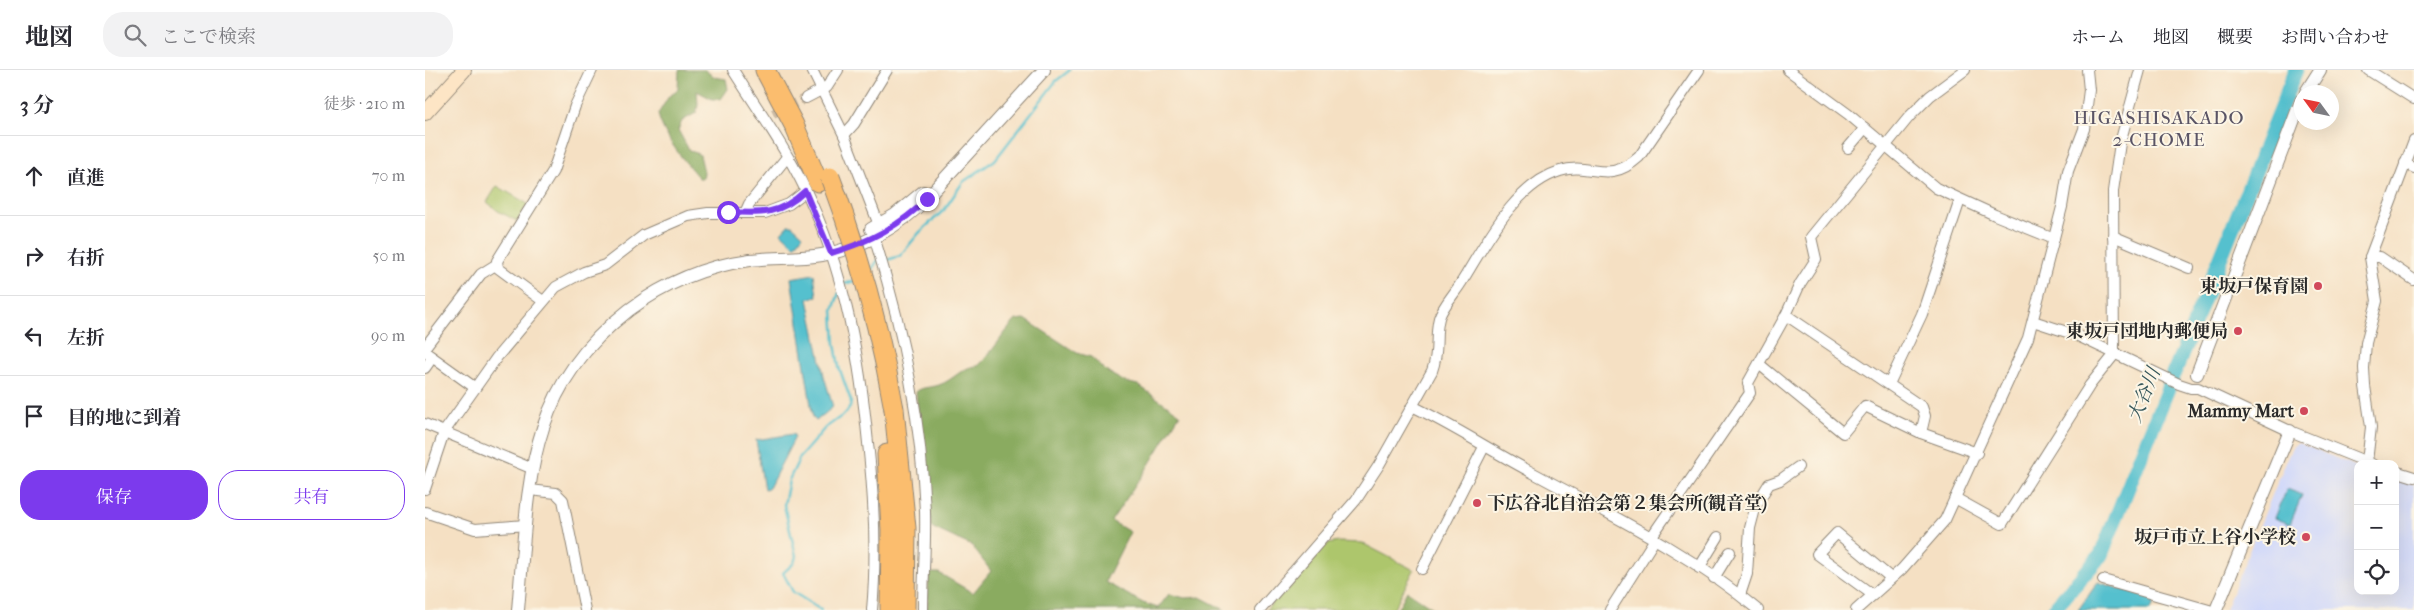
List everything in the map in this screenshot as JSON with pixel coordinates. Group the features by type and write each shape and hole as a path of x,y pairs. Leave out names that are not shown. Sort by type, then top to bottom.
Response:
{"highway":[{"path":"765,70 793,125 846,256 888,410 906,528 905,610"},
{"path":"778,70 805,120 818,183"},
{"path":"888,410 890,610"}],"main road":[{"path":"425,113 464,70"}],"street":[{"path":"425,347 481,274 497,264 553,171 575,106 592,70"},
{"path":"733,70 769,117 787,157 818,183 830,250 855,338 874,460 872,610"},
{"path":"812,70 844,135 877,231 906,355 920,455 925,512 923,610"},
{"path":"806,98 823,90 838,70"},
{"path":"518,610 530,490 542,427 566,375 595,339 613,322 653,294 694,274 731,263 782,258 830,250 877,231 929,187 978,140 1044,70"},
{"path":"1260,610 1356,500 1379,465 1438,355 1439,318 1509,210 1543,178 1562,170 1612,172 1628,167 1639,158 1699,70"},
{"path":"1788,70 1865,128 1935,188 2054,238"},
{"path":"1610,610 1653,537 1750,393 1748,383 1786,315 1800,284 1816,259 1811,237 1885,145 1930,96 1965,70"},
{"path":"1856,610 1923,546 1945,520 1977,453 2033,321 2062,207 2067,170 2084,129 2089,90 2087,70"},
{"path":"1955,498 2002,524 2090,385 2114,355 2113,191 2115,168 2140,70"},
{"path":"2310,85 2320,70"},
{"path":"2368,70 2414,99"},
{"path":"844,135 854,124 883,72"},
{"path":"2199,388 2197,374 2294,119"},
{"path":"1848,148 1865,128"},
{"path":"2369,460 2371,427 2366,397 2366,343 2377,301 2370,257 2409,166 2414,141"},
{"path":"745,213 749,204 787,157"},
{"path":"425,489 445,432 474,387 555,287 568,279 605,265 631,244 658,228 688,216 708,213 756,214 779,209 796,200 818,183"},
{"path":"1889,384 1922,314 1960,200"},
{"path":"2113,236 2189,268"},
{"path":"2370,257 2379,257 2414,280"},
{"path":"497,264 498,268 543,300"},
{"path":"1786,315 1922,407 1925,416 1921,432"},
{"path":"2033,321 2076,335 2165,378 2191,388 2199,388 2290,431 2362,460"},
{"path":"425,368 428,355 474,387"},
{"path":"1759,364 1843,433 1865,406 1921,432 1977,453"},
{"path":"1412,406 1452,425 1484,447 1653,537 1740,595 1758,610"},
{"path":"425,424 533,469"},
{"path":"2216,610 2290,431"},
{"path":"1423,569 1484,447"},
{"path":"907,457 920,455"},
{"path":"1740,595 1747,574 1750,528 1756,504 1769,484 1780,480 1798,467"},
{"path":"2399,473 2414,477"},
{"path":"530,490 557,493 563,500 585,610"},
{"path":"425,512 475,529 526,525"},
{"path":"1873,594 1817,554 1837,533 1891,578"},
{"path":"1699,568 1718,537"},
{"path":"1714,578 1730,552"},
{"path":"2103,580 2209,610"}],"shaded area":[{"name":"坂戸市立上谷小学校","path":"2299,443 2354,465 2354,595 2399,595 2399,479 2414,484 2414,610 2225,610 2292,447"}],"green space":[{"path":"679,70 705,70 714,77 726,79 728,89 721,99 712,99 697,91 698,105 696,113 682,121 678,130 689,150 700,155 704,172 703,178 699,178 675,148 664,131 658,114 669,96 678,89"},
{"path":"497,186 528,204 517,221 498,211 487,202"},
{"path":"1025,319 1077,353 1091,357 1107,372 1125,382 1138,385 1180,414 1144,473 1111,521 1130,532 1105,582 1143,603 1158,608 1169,594 1185,598 1200,597 1225,610 927,610 929,573 939,573 973,593 991,571 972,546 931,527 916,392 939,385 967,368 978,366 1016,320"},
{"path":"1339,542 1362,543 1414,570 1393,610 1266,610 1322,545"},
{"path":"1407,591 1436,610 1397,610"}],"water":[{"path":"788,225 792,225 803,235 795,246 781,233"},
{"path":"814,274 817,296 808,299 824,376 833,407 816,421 813,418 791,278"},
{"path":"793,434 795,437 769,488 764,489 756,440"},
{"path":"2287,489 2302,495 2290,524 2275,518"},
{"path":"2098,582 2156,600 2151,610 2078,610"}],"waterway":[{"path":"884,261 900,256 919,233 944,210 963,182 995,160 1056,81 1070,70"},
{"name":"大谷川","path":"2053,610 2101,555 2296,70"},
{"path":"870,272 878,260"},
{"path":"844,284 858,280"},
{"path":"821,610 793,592 783,573 794,563 796,556 784,505 789,480 800,457 825,428 846,413 850,407 851,401 839,367 835,344 833,310 839,293"}],"tunnel":[{"path":"773,114 806,98"}],"place":[{"name":"東坂戸保育園","path":"2318,286"},
{"name":"東坂戸団地内郵便局","path":"2238,331"},
{"name":"Mammy Mart","path":"2304,411"},
{"name":"下広谷北自治会第２集会所(観音堂)","path":"1477,503"},
{"name":"坂戸市立上谷小学校","path":"2306,537"}],"district":[{"name":"HIGASHISAKADO 2-CHOME","path":"2159,129"}],"route":[{"path":"728,212 765,213 789,204 805,191 812,203 831,253 874,237 891,228 906,218 927,199"}]}
